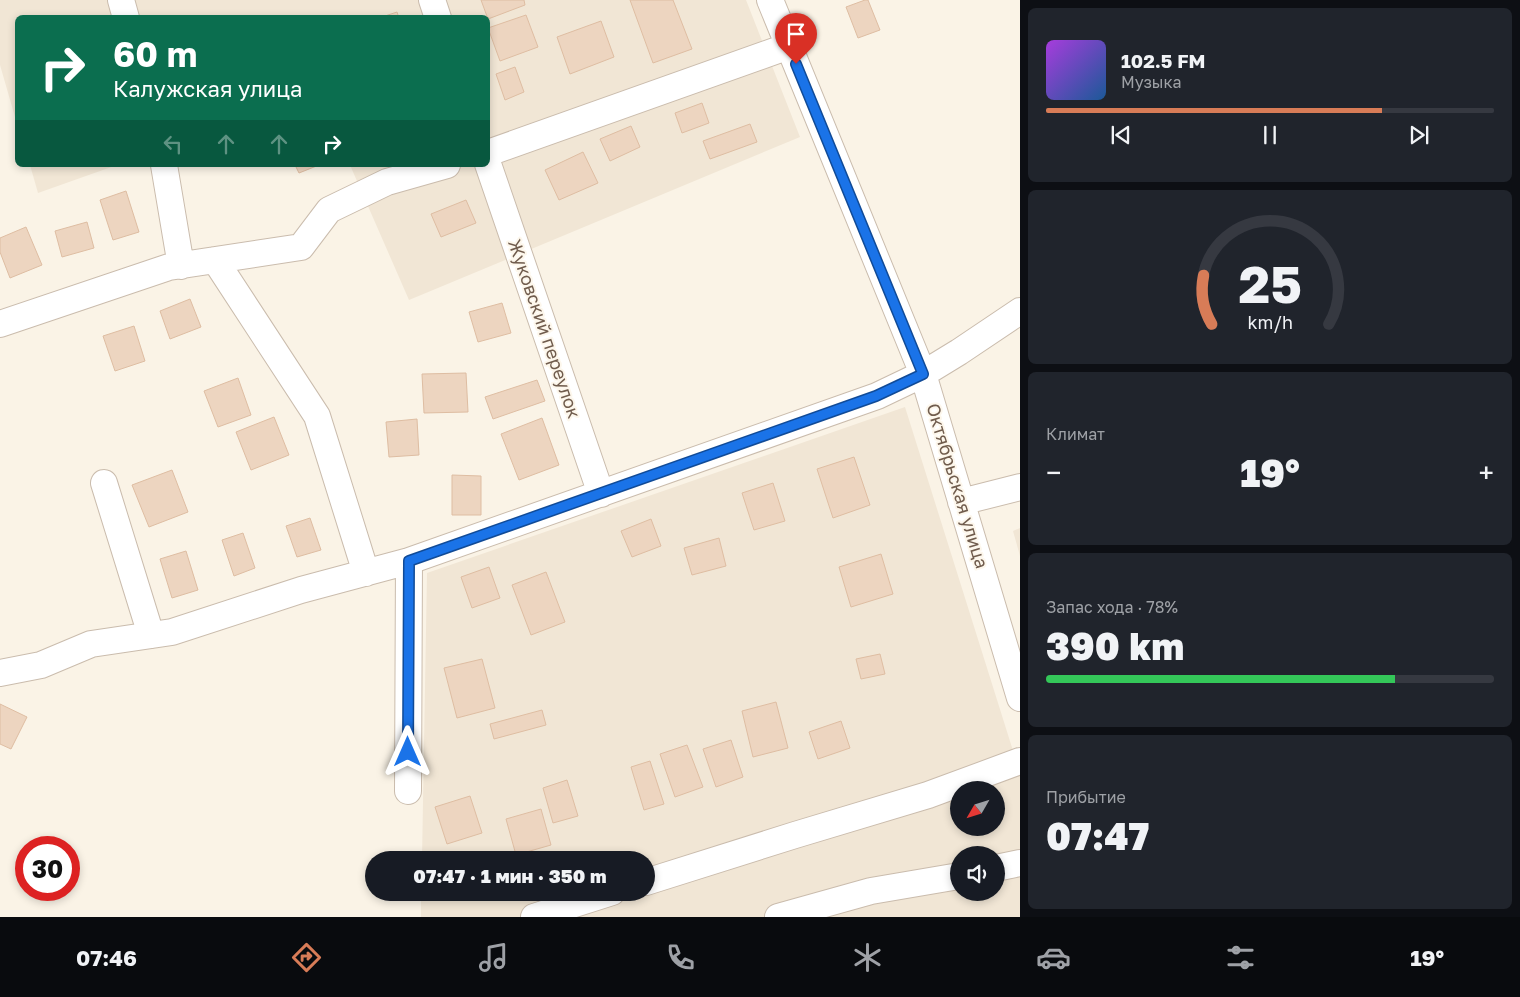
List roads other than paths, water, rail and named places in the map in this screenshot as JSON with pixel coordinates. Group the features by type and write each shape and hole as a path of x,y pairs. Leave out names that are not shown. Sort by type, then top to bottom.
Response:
{"street":[{"path":"121,0 125,15"},
{"path":"432,0 437,15"},
{"name":"Октябрьская улица","path":"770,0 923,374 1020,698"},
{"path":"490,152 788,46"},
{"path":"164,167 181,266"},
{"path":"0,324 169,268 301,247 329,210 387,182 441,167"},
{"name":"Жуковский переулок","path":"489,167 600,494"},
{"path":"215,260 317,416 366,573"},
{"path":"0,673 41,665 91,644 172,632 301,590 409,561 600,494 876,396 923,374 960,352 1020,311"},
{"path":"104,483 151,635"},
{"path":"961,502 1020,487"},
{"path":"408,791 409,561"},
{"path":"655,879 794,834 928,795 1020,761"},
{"path":"1005,866 1020,863"},
{"path":"778,917 871,891 950,878"},
{"path":"534,917 584,901"}]}
